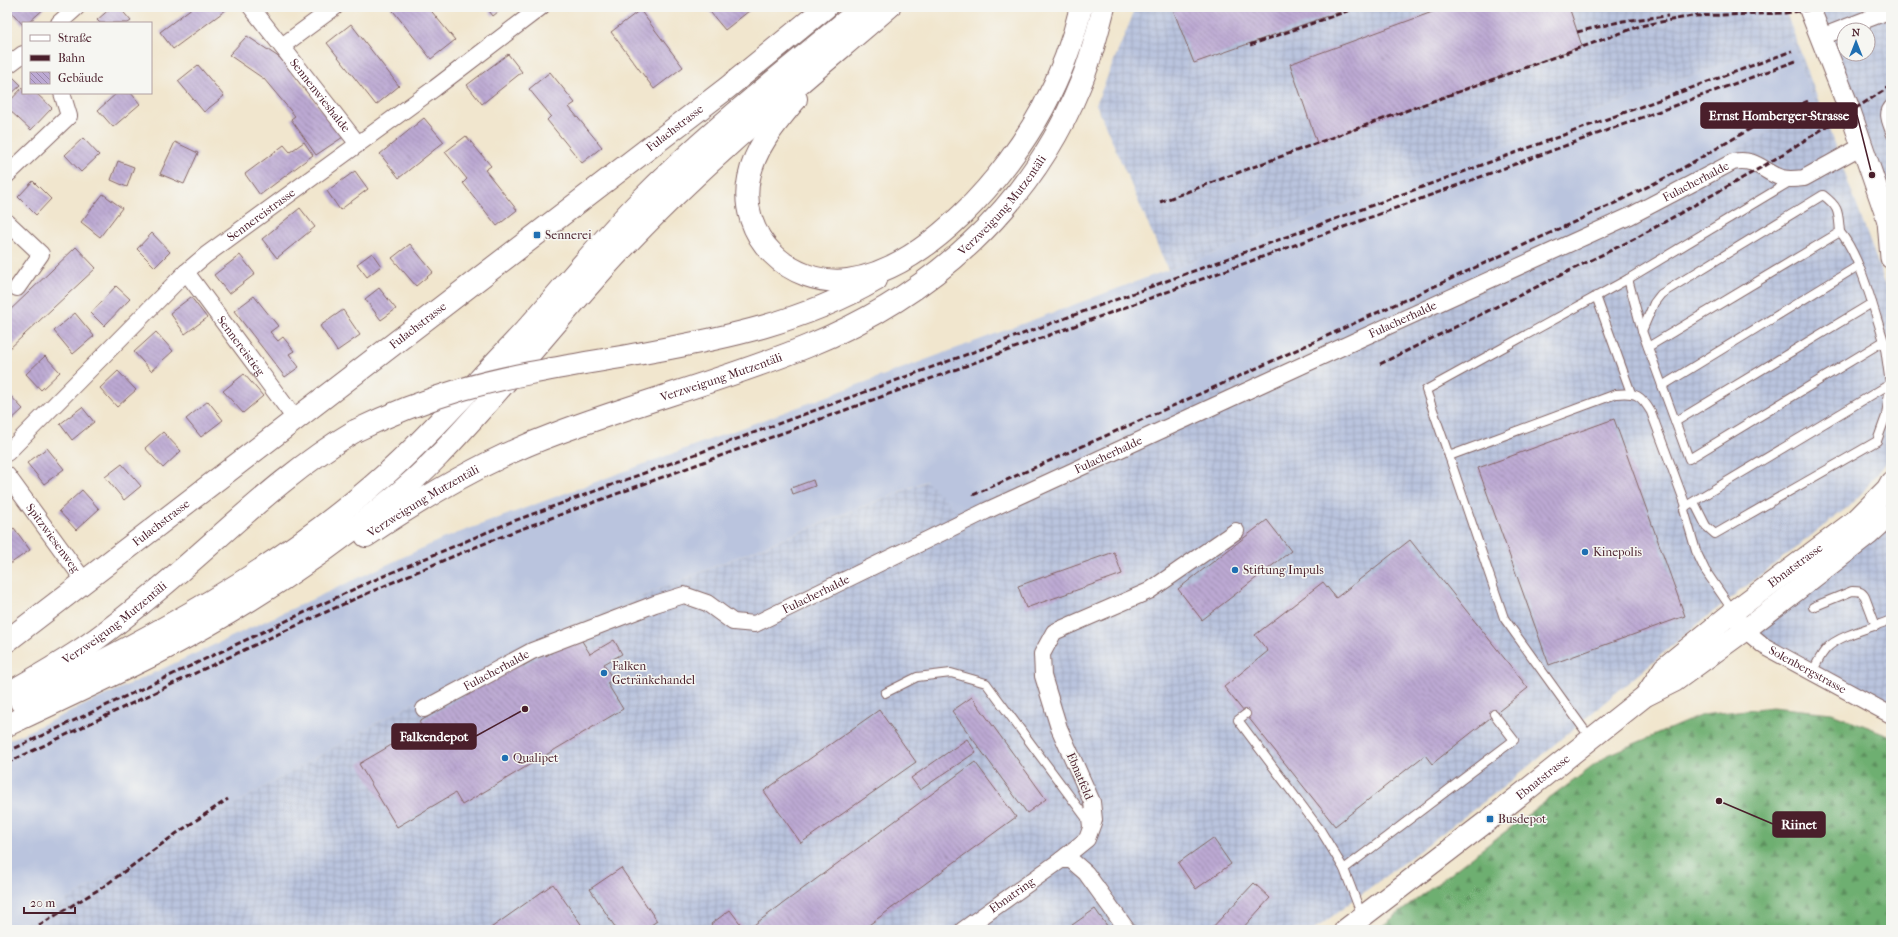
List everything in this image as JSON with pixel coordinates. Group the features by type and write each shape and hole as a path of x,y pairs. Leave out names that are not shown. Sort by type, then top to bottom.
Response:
{"main road":[{"name":"Fulachstrasse","path":"7,641 727,88 826,7"},
{"path":"7,708 132,647 206,604 334,517 385,476 510,348 577,270 640,201 707,139 863,7"},
{"path":"7,725 155,654 218,618 285,578 395,496 429,465 462,430 612,259 650,218 719,152 889,7"},
{"path":"831,57 775,125 758,150 751,170 748,187 749,207 754,225 763,243 781,262 803,274 822,280 834,281 857,278 882,269 912,255 933,240 970,206 1016,151 1042,109 1071,43 1081,7"},
{"name":"Verzweigung Mutzentäli","path":"218,618 253,610 429,494 499,458 568,429 808,347 871,316 918,288 982,233 1016,195 1042,158 1069,110 1081,83 1104,7"},
{"name":"Verzweigung Mutzentäli","path":"7,694 58,664 114,626 277,486 331,445 355,430 395,412 465,389 552,370 751,331 814,311 844,298 875,281 912,255"}],"street":[{"path":"60,22 77,7"},
{"name":"Sennenwieshalde","path":"251,7 358,144"},
{"name":"Sennenwieshalde","path":"282,46 335,7"},
{"name":"Sennereistrasse","path":"7,453 186,272 206,255 435,88 540,7"},
{"path":"1809,7 1862,146 1889,223 1891,258"},
{"path":"1821,36 1891,10"},
{"path":"7,66 22,55"},
{"path":"7,175 69,116 62,94"},
{"path":"1793,180 1804,178 1862,146"},
{"name":"Fulacherhalde","path":"424,709 532,651 655,604 684,595 707,603 733,622 755,624 986,511 1352,342 1630,216 1733,162 1748,161 1781,178 1793,180"},
{"path":"7,222 41,254 18,288"},
{"name":"Sennereistieg","path":"186,272 296,420"},
{"name":"Spitzwiesenweg","path":"7,475 85,582"},
{"name":"Ebnatstrasse","path":"1645,696 1664,668 1734,612 1856,520 1887,489 1891,482"},
{"name":"Ebnatstrasse","path":"1345,930 1490,820 1645,696 1675,681 1745,630 1868,535 1891,514"},
{"name":"Ebnatfeld","path":"1087,839 1094,820 1092,802 1059,728 1043,676 1042,654 1054,632 1149,592 1236,531"},
{"name":"Solenbergstrasse","path":"1734,612 1745,630 1764,646 1891,715"},
{"name":"Ebnatring","path":"964,930 1061,860 1087,839"},
{"path":"1061,860 1071,860 1086,873 1127,930"}],"lane":[{"path":"1891,102 1887,106 1884,115 1891,135"},
{"path":"1590,739 1504,618 1426,390 1596,296 1628,280 1793,180"},
{"path":"1642,331 1654,303 1661,294 1823,195 1835,204 1840,232 1849,242 1872,303 1884,341 1890,384 1886,416 1877,441 1715,534 1706,526 1694,502"},
{"path":"1648,347 1840,232"},
{"path":"1662,386 1858,266"},
{"path":"1628,280 1642,331 1689,459 1884,341"},
{"path":"1596,296 1632,393"},
{"path":"1676,422 1872,303"},
{"path":"1686,506 1890,384"},
{"path":"1449,456 1616,394 1632,393 1643,400 1651,412 1686,506 1684,510 1696,551 1705,570 1734,612"},
{"path":"1813,607 1857,591 1863,593 1865,596 1876,626"},
{"path":"1812,672 1828,646 1838,640 1891,620"},
{"name":"Ebnatfeld","path":"885,693 917,677 951,674 986,683 1086,818 1087,839"},
{"path":"1246,714 1238,720 1321,831 1344,870 1362,916"},
{"path":"1344,870 1514,740 1494,714"}],"shaded area":[{"path":"1134,7 1784,7 1891,299 1891,452 1885,463 1862,493 1848,507 1704,619 1506,785 1314,930 7,930 46,912 366,729 448,684 570,625 927,481 958,510 1609,214 1816,107 1791,39 1168,270 1096,104 1132,17"},
{"path":"1808,7 1891,7 1891,233"},
{"path":"1791,39 1816,107 1609,214 957,511 926,481 570,625 448,684 366,729 46,912 7,930 7,741 442,539"},
{"path":"1891,497 1891,715 1737,622 1841,543"}],"green space":[{"path":"1772,707 1832,713 1891,736 1891,930 1377,930 1608,755 1702,715"}],"building":[{"path":"7,7 46,7 29,22 22,22 22,24"},
{"path":"112,7 119,7 131,21 99,22 97,20"},
{"path":"193,7 230,7 173,49 160,32"},
{"path":"390,7 428,7 455,40 431,59"},
{"path":"486,7 504,7 493,16"},
{"path":"706,7 754,7 725,30"},
{"path":"1172,7 1353,7 1194,63"},
{"path":"1446,7 1569,7 1582,46 1317,143 1290,64"},
{"path":"640,10 683,67 654,89 611,32"},
{"path":"351,24 399,86 376,105 327,43"},
{"path":"247,36 280,58 343,137 316,155 291,119 295,116 264,79 229,55"},
{"path":"508,54 522,72 482,104 467,85"},
{"path":"198,65 224,96 204,112 178,81"},
{"path":"550,72 575,103 569,107 602,147 582,163 547,120 551,116 529,89"},
{"path":"13,77 21,85 9,96 7,94 7,83"},
{"path":"22,88 22,94 37,94 52,108 31,130 7,108 7,104"},
{"path":"116,94 132,94 140,104 113,127 98,110"},
{"path":"424,118 444,142 399,178 380,154"},
{"path":"466,136 491,166 485,170 517,210 497,226 463,183 467,179 445,152"},
{"path":"83,138 99,155 81,172 65,155"},
{"path":"175,142 198,153 184,184 160,174"},
{"path":"304,142 313,155 260,195 245,174 284,145 290,152"},
{"path":"118,161 134,167 127,187 111,180"},
{"path":"355,171 368,189 340,210 327,191"},
{"path":"33,181 51,199 36,215 18,197"},
{"path":"103,194 122,208 100,237 81,222"},
{"path":"300,208 315,227 277,258 262,239"},
{"path":"152,233 170,252 155,267 137,249"},
{"path":"410,244 433,272 416,286 392,258"},
{"path":"76,247 96,268 9,349 7,347 7,313"},
{"path":"372,253 381,266 367,277 357,264"},
{"path":"240,255 255,274 229,294 214,275"},
{"path":"116,286 130,299 104,326 91,313"},
{"path":"379,288 396,309 381,320 365,299"},
{"path":"254,296 278,326 270,332 278,341 283,337 294,351 289,354 299,367 285,377 234,311"},
{"path":"191,297 207,318 185,334 170,313"},
{"path":"343,310 360,335 337,351 320,326"},
{"path":"75,313 94,336 73,354 54,331"},
{"path":"156,332 173,351 151,371 134,352"},
{"path":"45,356 60,372 41,390 26,374"},
{"path":"118,371 136,390 117,407 100,388"},
{"path":"244,374 263,396 243,413 223,391"},
{"path":"7,392 23,409 7,424"},
{"path":"208,401 223,420 201,437 186,419"},
{"path":"82,407 94,422 72,440 60,424"},
{"path":"1614,419 1685,616 1549,665 1478,468"},
{"path":"163,432 181,451 163,468 145,448"},
{"path":"47,448 64,469 44,484 27,463"},
{"path":"122,464 141,486 124,500 105,477"},
{"path":"813,480 815,486 793,494 791,488"},
{"path":"82,490 99,509 76,530 59,511"},
{"name":"Stiftung Impuls","path":"1267,520 1291,551 1202,620 1178,589"},
{"path":"14,528 30,550 7,566 7,533"},
{"path":"1410,540 1528,688 1432,764 1425,755 1335,826 1224,687 1268,651 1255,635 1323,582 1336,598"},
{"path":"1114,552 1122,574 1026,608 1018,586"},
{"path":"579,636 590,654 614,640 622,654 604,664 613,680 607,683 623,709 462,805 455,793 397,827 359,764 422,727 419,722 521,661 523,666 545,653 546,656"},
{"path":"972,697 1046,799 1027,813 952,711"},
{"path":"879,710 916,762 801,843 764,791"},
{"path":"967,739 976,752 920,790 911,778"},
{"path":"975,762 1016,817 862,930 747,930"},
{"path":"1213,838 1231,864 1196,889 1178,863"},
{"path":"621,868 657,921 644,930 617,930 590,889"},
{"path":"1254,883 1270,898 1241,930 1210,930"},
{"path":"553,884 585,930 488,930"},
{"path":"1095,909 1110,930 1065,930"},
{"path":"730,910 745,930 715,930 711,924"}],"railway":[{"path":"1250,45 1359,7"},
{"path":"1706,7 1724,10"},
{"path":"1160,202 1317,143 1640,26 1692,16 1785,13 1828,7"},
{"path":"1577,32 1623,21 1668,16"},
{"path":"7,752 365,584 511,522 1792,51"},
{"path":"7,763 321,614 449,558 513,532 1796,61"},
{"path":"1380,364 1636,238 1762,167 1891,86"},
{"path":"973,495 1242,375 1613,204 1669,176 1759,124 1808,101"},
{"path":"31,930 103,887 177,833 228,799"}],"place":[{"name":"Ernst Homberger-Strasse","path":"1872,175"},
{"name":"Sennerei","path":"537,235"},
{"name":"Kinepolis","path":"1585,552"},
{"name":"Stiftung Impuls","path":"1235,570"},
{"name":"Falken Getränkehandel","path":"604,673"},
{"name":"Falkendepot","path":"525,709"},
{"name":"Qualipet","path":"505,758"},
{"name":"Riinet","path":"1719,801"},
{"name":"Busdepot","path":"1490,819"}]}
